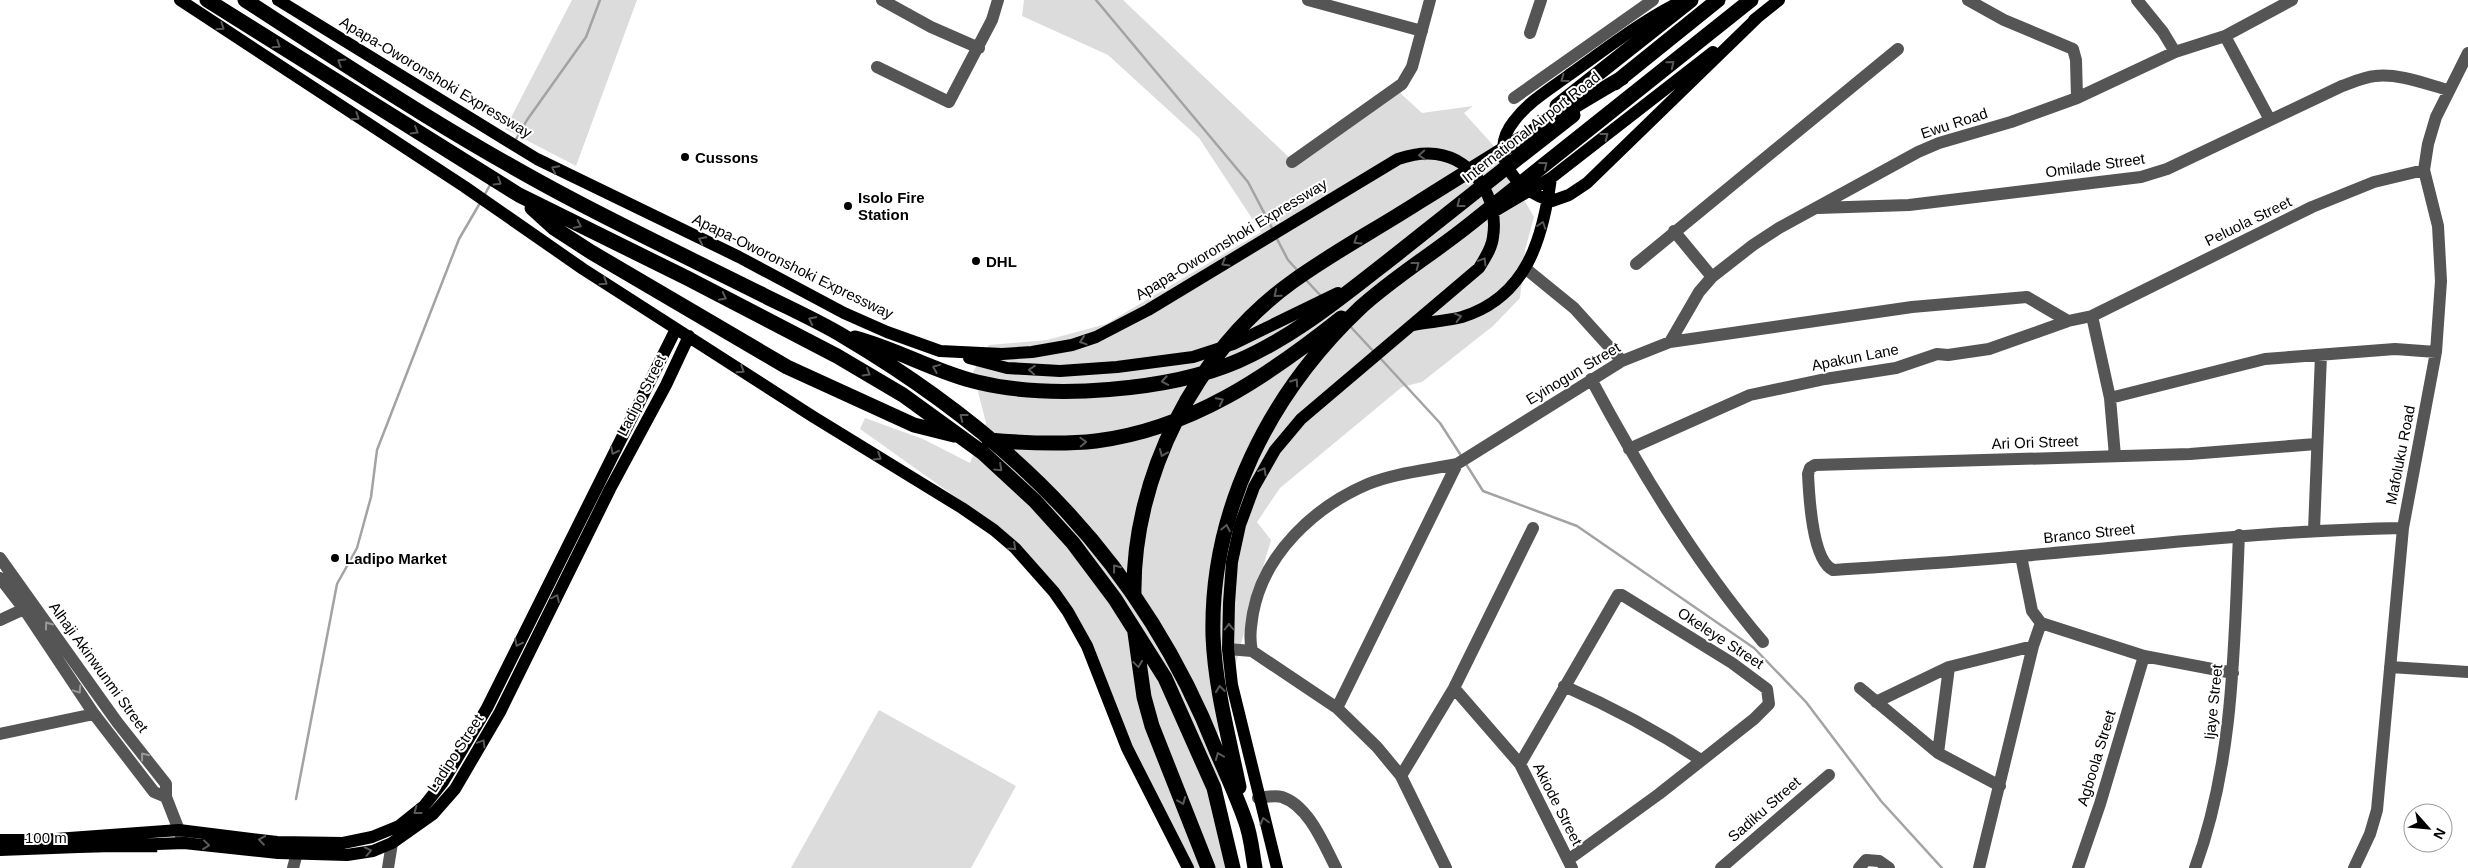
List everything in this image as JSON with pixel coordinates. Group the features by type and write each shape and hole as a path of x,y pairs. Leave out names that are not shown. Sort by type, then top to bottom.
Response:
{"highway":[{"path":"207,0 518,195 687,278 877,378 931,414 983,453 1035,501 1073,543 1115,599 1165,678 1214,788 1233,868"},
{"path":"245,0 486,152 528,176 841,334 933,394 968,420 1054,498 1094,540 1122,576 1183,674 1200,708 1246,823"},
{"path":"1513,142 1691,0"},
{"path":"1670,37 1696,0"},
{"name":"International Airport Road","path":"841,334 880,344 977,382 1064,391 1129,388 1209,372 1239,361 1270,345 1317,309 1363,280 1622,78 1670,37 1718,0"},
{"path":"518,195 542,217 591,252 674,302 787,367 914,425 969,439 1034,444 1095,441 1143,432 1202,410 1245,388 1334,329 1357,308 1463,230 1751,0"},
{"path":"1208,868 1163,756 1144,697 1134,626 1136,552 1149,490 1172,431 1207,369 1256,313 1292,282 1513,142 1622,78"},
{"path":"1255,868 1225,724 1213,636 1217,573 1228,519 1249,460 1273,416 1297,378 1334,329"}],"main road":[{"path":"180,0 465,187 676,329 994,530 1035,569 1068,612 1087,646 1127,748 1188,868"},
{"name":"Apapa-Oworonshoki Expressway","path":"278,0 536,159 738,257 844,313 887,332 940,351 1002,354 1032,352 1072,345 1096,337 1148,310 1398,159 1410,155 1436,154 1459,163 1475,174 1486,190 1493,206 1494,221 1493,238 1479,268 1301,419 1275,450 1254,487 1240,525 1232,562 1228,649 1232,685 1258,798 1277,868"},
{"path":"1684,0 1603,50 1527,106 1512,122 1505,137 1504,158 1511,175 1527,191 1552,201 1569,195 1586,183 1669,105 1760,15"},
{"path":"1463,230 1551,178 1779,0"},
{"path":"1410,325 1462,317 1495,302 1513,287 1526,269 1545,216 1551,178"},
{"path":"940,351 1007,368 1060,371 1117,367 1193,357 1233,344 1317,309"},
{"name":"Ladipo Street","path":"0,840 42,840 179,830 277,842 343,843 372,837 399,826 424,806 443,782 487,708 676,329"},
{"name":"Ladipo Street","path":"0,850 184,843 297,853 347,855 373,851 392,843 433,814 449,795 490,730 688,336"}],"street":[{"path":"882,0 978,48"},
{"path":"877,67 949,102 992,20 998,0"},
{"path":"1308,0 1422,31"},
{"path":"1292,162 1402,84 1410,72 1430,0"},
{"path":"1530,33 1541,0"},
{"path":"1514,98 1652,0"},
{"path":"1968,0 2004,20 2073,49 2076,60 2077,98"},
{"path":"2137,0 2164,32 2175,52"},
{"name":"Ewu Road","path":"1670,342 1699,292 1712,277 1760,240 1815,208 1918,152 1939,143 2011,122 2077,98 2175,52 2225,36 2292,0"},
{"path":"2225,36 2270,120"},
{"path":"1636,264 1898,49"},
{"name":"Mafoluku Road","path":"2354,868 2370,834 2377,810 2403,528 2436,352 2441,281 2438,235 2424,170 2428,144 2448,90 2468,53"},
{"name":"Omilade Street","path":"1815,208 1909,205 2140,177 2167,169 2342,86 2377,75 2392,76 2448,90"},
{"name":"Peluola Street","path":"2092,316 2312,207 2374,182 2424,170"},
{"path":"1674,231 1712,277"},
{"path":"1526,269 1574,308 1622,361"},
{"name":"Eyinogun Street","path":"1337,708 1457,464 1622,361 1670,342 1912,307 2026,297 2068,321"},
{"path":"2092,316 2110,398 2115,456"},
{"name":"Apakun Lane","path":"1629,449 1750,395 1825,378 1896,368 1937,354 1948,355 1989,349 2068,321 2092,316"},
{"path":"2110,398 2265,359 2394,349 2436,352"},
{"path":"2314,530 2321,355"},
{"path":"1591,379 1629,449 1718,586 1763,642"},
{"name":"Ari Ori Street","path":"1811,522 1808,474 1810,468 1814,465 2190,454 2316,444"},
{"path":"1252,651 1250,630 1255,603 1267,570 1277,554 1303,528 1339,498 1369,484 1457,464"},
{"name":"Branco Street","path":"1811,522 1825,565 1832,570 2021,556 2239,535 2314,530 2403,528"},
{"path":"1401,776 1454,688 1533,528"},
{"name":"Ijaye Street","path":"2195,868 2205,842 2223,766 2233,674 2239,535"},
{"path":"2021,556 2032,611 2041,623 2144,656 2233,674"},
{"name":"Alhaji Akinwunmi Street","path":"0,558 117,722 166,784 166,797 184,843"},
{"name":"Alhaji Akinwunmi Street","path":"0,578 24,609 94,714 154,792 166,797"},
{"name":"Okeleye Street","path":"1520,764 1615,598 1622,595 1732,663 1767,689 1769,704 1754,719 1570,864"},
{"path":"0,620 24,609"},
{"path":"1979,868 2033,646 2041,623"},
{"path":"1876,702 1949,667 2033,646"},
{"path":"1228,649 1252,651 1337,708 1377,747 1401,776 1446,868"},
{"name":"Agboola Street","path":"2078,868 2100,804 2144,656"},
{"path":"1938,753 1949,667"},
{"path":"2390,667 2468,672"},
{"path":"1564,686 1614,708 1658,732 1701,760"},
{"name":"Akiode Street","path":"1454,688 1520,764 1570,864"},
{"path":"1860,688 1938,753 2000,786"},
{"path":"0,734 94,714"},
{"name":"Sadiku Street","path":"1721,868 1829,775"},
{"path":"1258,798 1279,796 1292,801 1320,837 1336,868"},
{"path":"388,868 392,843"},
{"path":"293,868 297,853"},
{"path":"1863,864 1873,859 1889,868"}],"shaded area":[{"path":"572,0 637,0 576,166 505,129"},
{"path":"1024,0 1123,0 1296,164 1398,91 1422,113 1473,106 1464,113 1493,145 1534,217 1525,250 1520,298 1493,326 1422,382 1402,387 1280,488 1257,522 1271,540 1247,621 1218,732 1226,868 1187,868 1054,585 1005,532 860,429 865,418 923,439 970,463 986,423 973,372 989,345 1047,340 1106,324 1261,232 1199,138 1108,55 1022,16"},
{"path":"879,710 1016,786 971,868 791,868"}],"waterway":[{"path":"515,141 527,120 586,37 600,0"},
{"path":"1096,0 1248,182 1273,230"},
{"path":"484,196 491,183"},
{"path":"296,799 337,584 357,548 371,497 377,450 459,239 480,203"},
{"path":"1276,237 1288,260 1299,272"},
{"path":"1306,280 1321,296"},
{"path":"1349,325 1374,352"},
{"path":"1380,358 1440,423 1462,457"},
{"path":"1466,464 1483,491 1577,526 1754,648 1806,702 1881,801 1942,868"}],"place":[{"name":"Cussons","path":"685,157"},
{"name":"Isolo Fire Station","path":"848,206"},
{"name":"DHL","path":"976,261"},
{"name":"Ladipo Market","path":"335,558"}]}
